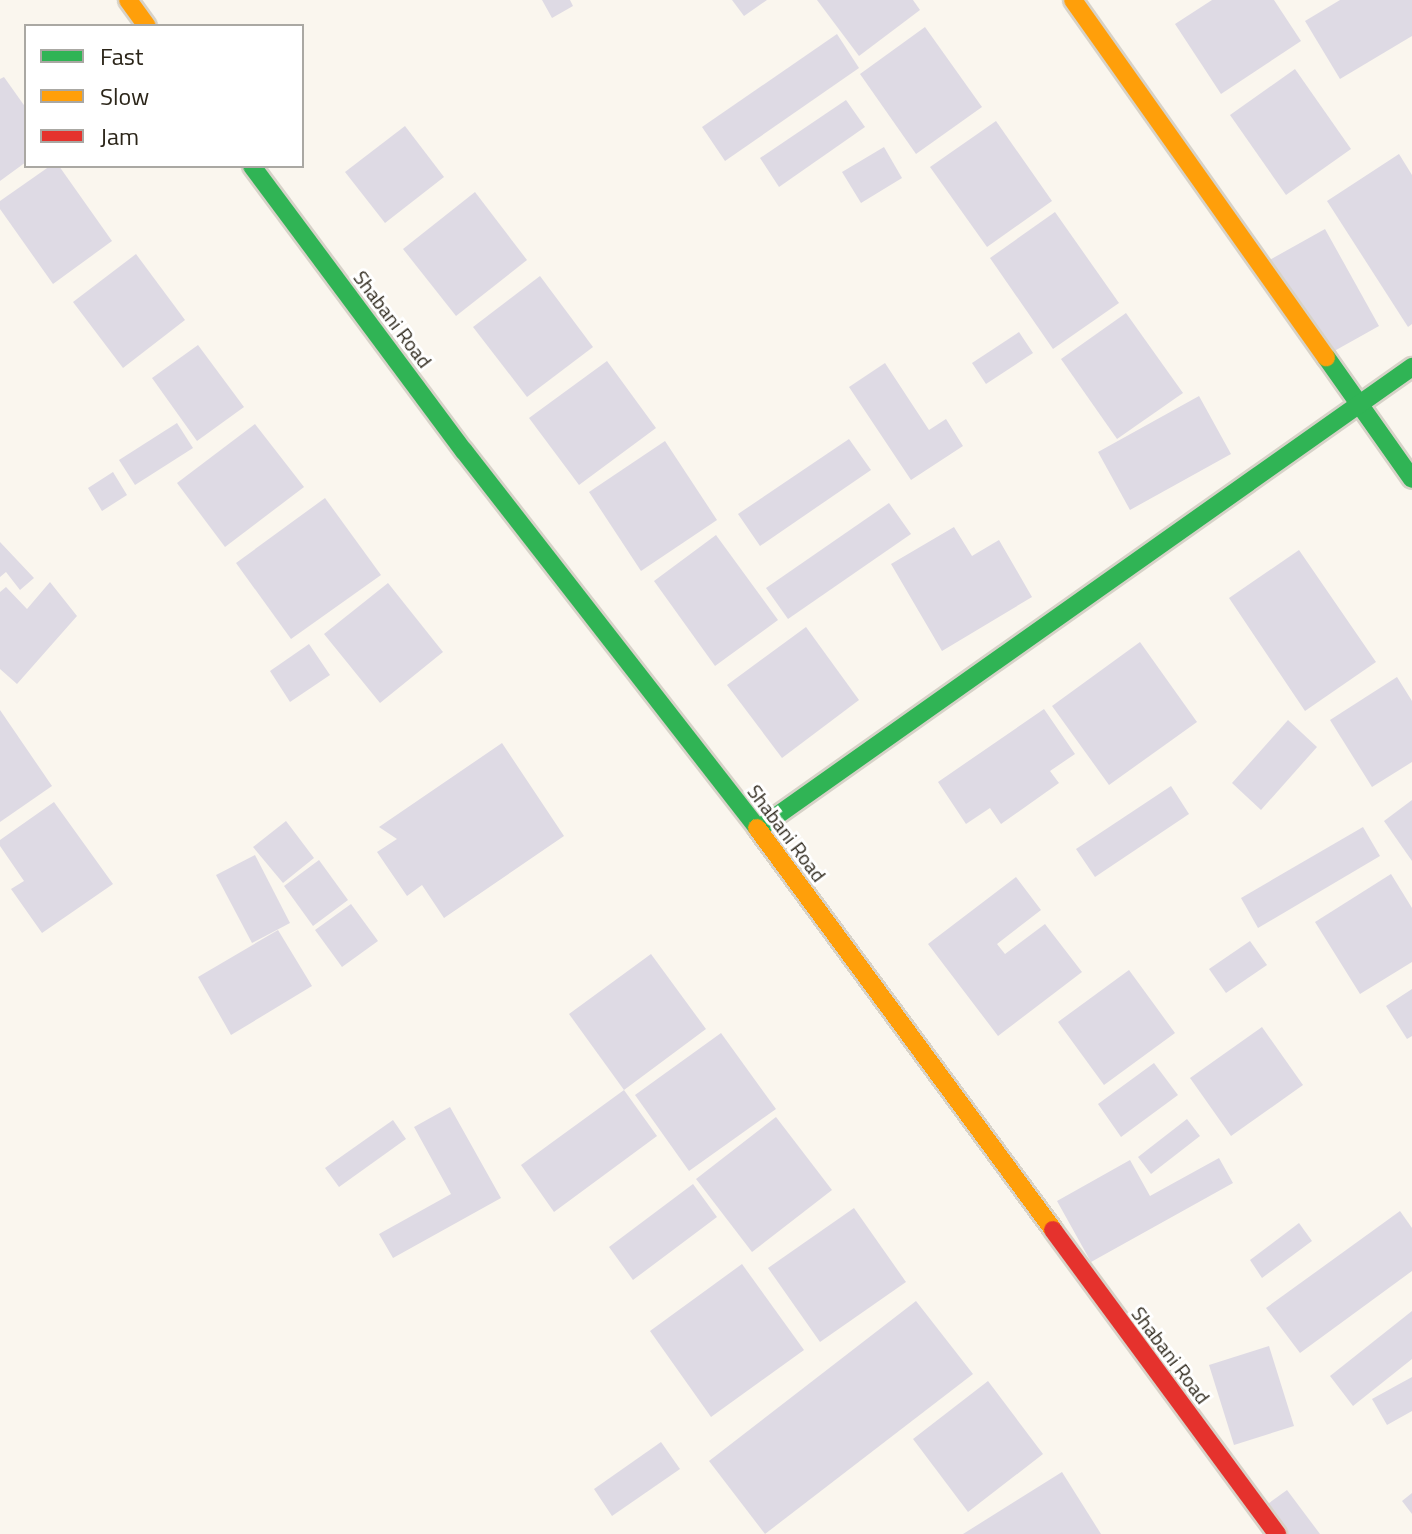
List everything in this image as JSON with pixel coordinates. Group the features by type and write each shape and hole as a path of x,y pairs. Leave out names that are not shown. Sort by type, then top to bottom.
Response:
{"street":[{"path":"128,0 146,24"},
{"path":"1073,0 1412,479"},
{"name":"Shabani Road","path":"253,168 464,451 758,829 1277,1534"},
{"path":"758,829 1034,637 1412,367"}],"building":[{"path":"542,0 570,0 573,6 552,18"},
{"path":"732,0 767,0 744,16"},
{"path":"817,0 913,0 920,10 859,56"},
{"path":"1212,0 1274,0 1301,41 1221,94 1175,24"},
{"path":"1340,0 1412,0 1412,36 1340,79 1305,21"},
{"path":"925,27 982,107 916,154 860,74"},
{"path":"837,34 859,68 725,161 702,127"},
{"path":"1295,69 1351,149 1286,195 1230,115"},
{"path":"4,77 24,105 24,163 0,181 0,79"},
{"path":"846,100 865,127 779,187 760,158"},
{"path":"996,121 1052,201 987,247 930,167"},
{"path":"405,126 444,177 385,223 345,172"},
{"path":"884,147 902,178 861,203 842,172"},
{"path":"1399,154 1412,175 1412,324 1408,327 1327,201"},
{"path":"47,168 60,168 112,241 53,284 0,209 0,201"},
{"path":"475,192 527,260 456,316 403,249"},
{"path":"1055,212 1119,303 1053,349 990,258"},
{"path":"1325,229 1379,326 1320,359 1266,262"},
{"path":"136,254 185,320 123,368 73,302"},
{"path":"540,276 593,347 527,397 473,327"},
{"path":"1126,313 1183,393 1117,439 1061,359"},
{"path":"1019,332 1033,353 986,384 972,363"},
{"path":"198,345 244,407 197,441 152,378"},
{"path":"607,361 656,428 579,485 529,418"},
{"path":"885,363 929,430 946,419 963,446 911,480 849,387"},
{"path":"1199,396 1231,454 1130,510 1098,452"},
{"path":"177,423 193,448 135,485 119,460"},
{"path":"255,424 304,487 225,547 177,483"},
{"path":"849,439 871,470 760,546 738,514"},
{"path":"665,441 717,520 641,571 589,492"},
{"path":"113,472 127,495 102,511 88,488"},
{"path":"325,498 381,575 291,639 236,563"},
{"path":"889,503 911,534 788,619 766,588"},
{"path":"954,527 972,556 999,540 1032,597 942,651 891,564"},
{"path":"716,535 778,620 715,666 654,581"},
{"path":"0,542 34,578 20,590 6,572 0,577"},
{"path":"1299,550 1376,662 1305,711 1229,598"},
{"path":"50,582 77,616 17,684 0,669 0,592 6,587 27,609"},
{"path":"388,583 443,652 380,703 324,634"},
{"path":"806,627 859,700 782,758 727,685"},
{"path":"1140,642 1197,722 1109,785 1052,706"},
{"path":"309,644 330,675 290,702 270,671"},
{"path":"1397,677 1412,701 1412,762 1372,787 1330,720"},
{"path":"1044,709 1075,754 1050,771 1059,783 1001,824 990,808 966,824 938,782"},
{"path":"0,710 52,786 0,822"},
{"path":"1288,720 1317,747 1261,810 1232,783"},
{"path":"502,743 564,836 444,918 422,885 407,896 377,852 397,839 379,827"},
{"path":"1171,786 1189,814 1095,877 1076,849"},
{"path":"1412,800 1412,861 1384,821"},
{"path":"54,802 113,884 42,933 11,889 24,881 0,846 0,840"},
{"path":"286,821 314,858 283,883 253,847"},
{"path":"1363,827 1380,856 1258,928 1241,898"},
{"path":"255,855 290,923 252,943 216,875"},
{"path":"319,860 348,900 313,926 284,886"},
{"path":"1391,874 1412,908 1412,962 1360,994 1315,922"},
{"path":"1016,877 1041,910 997,944 1005,954 1045,924 1082,972 998,1036 928,944"},
{"path":"351,904 378,941 342,967 315,930"},
{"path":"278,930 312,986 231,1035 198,977"},
{"path":"1250,941 1267,965 1226,993 1209,969"},
{"path":"651,954 706,1029 624,1090 569,1014"},
{"path":"1129,970 1175,1033 1104,1085 1058,1022"},
{"path":"1412,989 1412,1036 1407,1039 1386,1006"},
{"path":"1262,1027 1303,1085 1231,1136 1190,1078"},
{"path":"721,1033 776,1109 689,1171 635,1095"},
{"path":"1154,1063 1178,1095 1121,1137 1098,1104"},
{"path":"624,1090 657,1136 554,1212 521,1165"},
{"path":"450,1107 501,1198 393,1258 379,1234 451,1194 414,1127"},
{"path":"776,1117 832,1190 752,1252 696,1179"},
{"path":"1187,1119 1200,1136 1151,1174 1138,1157"},
{"path":"393,1120 406,1139 339,1187 325,1168"},
{"path":"1219,1158 1233,1183 1091,1262 1057,1201 1130,1160 1150,1196"},
{"path":"693,1184 717,1217 633,1280 609,1247"},
{"path":"854,1208 906,1282 820,1342 768,1268"},
{"path":"1400,1211 1412,1228 1412,1271 1300,1353 1266,1308"},
{"path":"1299,1223 1312,1241 1262,1278 1250,1260"},
{"path":"742,1264 804,1350 711,1417 650,1331"},
{"path":"916,1301 973,1374 765,1534 709,1461"},
{"path":"1412,1311 1412,1359 1353,1406 1330,1376"},
{"path":"1269,1346 1294,1426 1234,1445 1209,1365"},
{"path":"1412,1377 1412,1411 1387,1425 1372,1399"},
{"path":"988,1381 1043,1454 968,1512 913,1439"},
{"path":"661,1442 680,1469 612,1516 594,1489"},
{"path":"1062,1472 1101,1534 963,1534"},
{"path":"1287,1490 1320,1534 1269,1534 1254,1514"},
{"path":"1412,1493 1412,1514 1402,1501"}],"traffic: fast":[{"path":"253,168 464,451 757,828"},
{"path":"1326,357 1412,479"},
{"path":"758,829 1412,367"}],"traffic: slow":[{"path":"128,0 146,24"},
{"path":"1073,0 1326,357"},
{"path":"757,828 1053,1230"}],"traffic: jam":[{"path":"1053,1230 1277,1534"}]}
